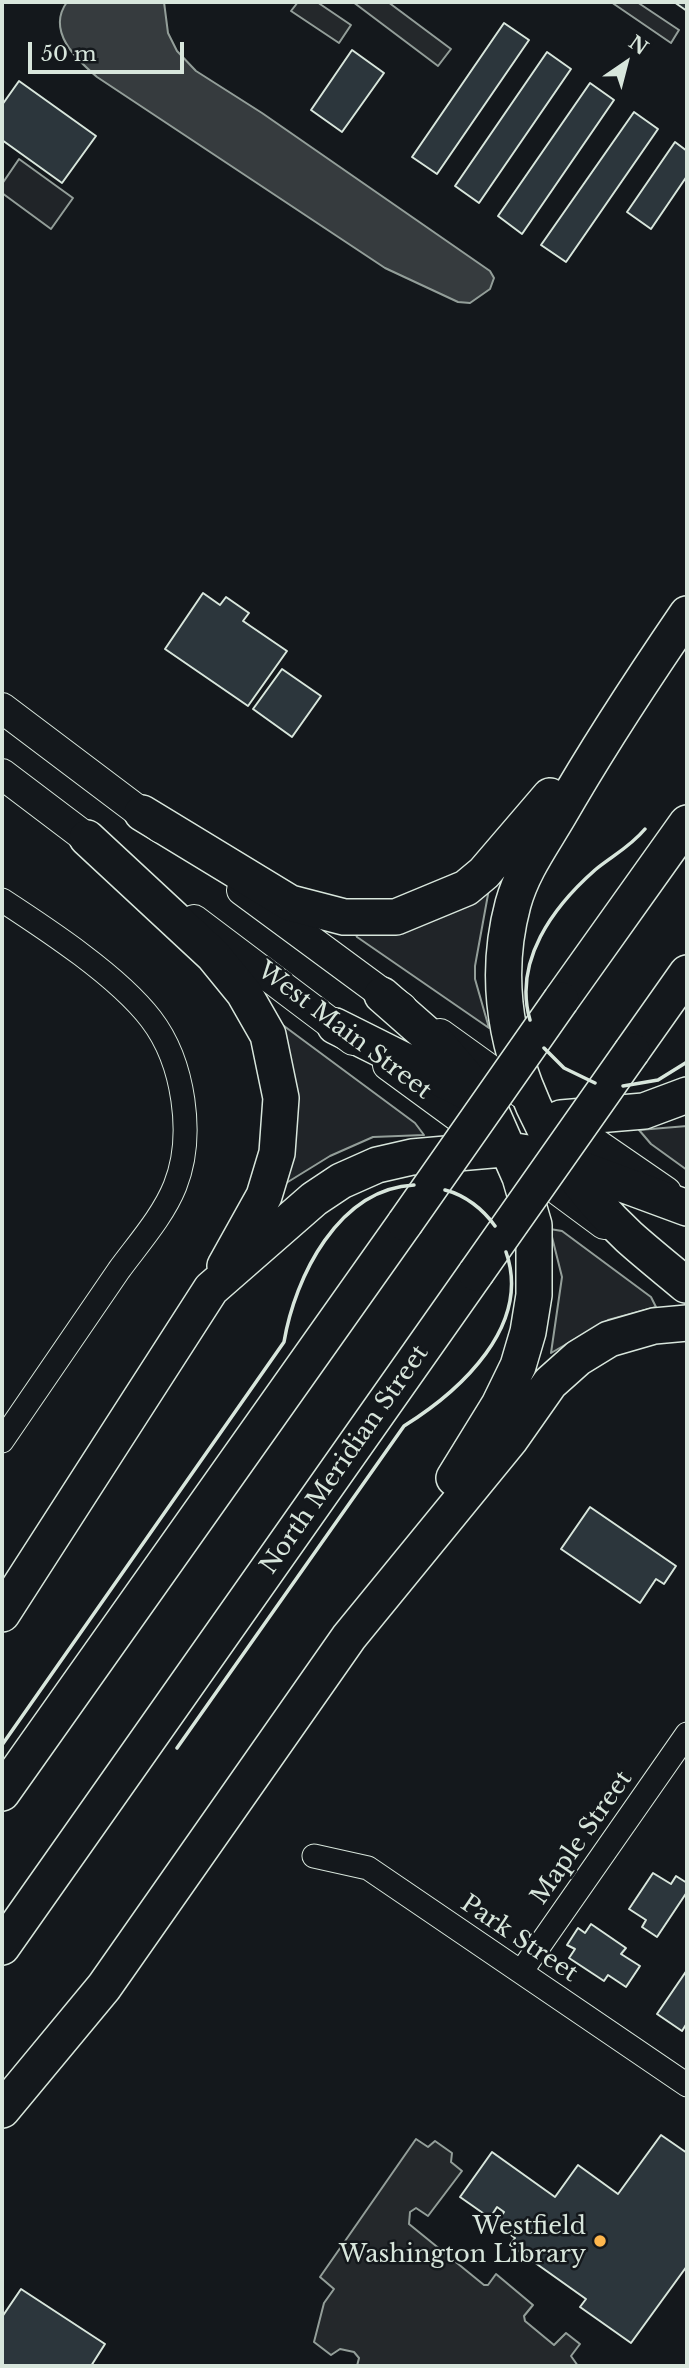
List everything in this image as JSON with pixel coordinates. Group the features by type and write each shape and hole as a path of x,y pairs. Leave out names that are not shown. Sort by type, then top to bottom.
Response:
{"highway":[{"path":"687,614 611,724 535,853 513,904 503,973 506,1021 566,1163 628,1236 687,1285"},
{"path":"142,813 290,903 344,917 396,917 450,897 484,873 611,724"},
{"path":"2,1793 687,822"},
{"path":"2,1614 211,1289 264,1196 273,1172 281,1127 281,1098 268,1035 244,993 213,955 87,838"},
{"name":"North Meridian Street","path":"2,1947 687,972"},
{"path":"382,995 440,1046 487,1102 508,1151 534,1225 534,1295 528,1332 518,1366 499,1405 441,1499 408,1561"},
{"path":"335,1026 487,1102 542,1110 644,1111 687,1094"},
{"path":"211,1289 314,1199 360,1172 412,1157 508,1151 566,1163 687,1208"},
{"path":"2,2110 104,1987 349,1637 565,1369 594,1347 630,1332 687,1323"}],"main road":[{"path":"2,708 382,995 542,1110 687,1208"},
{"name":"West Main Street","path":"2,774 335,1026 687,1285"}],"street":[{"path":"2,900 125,990 152,1020 171,1055 180,1089 184,1151 175,1187 2,1441"},
{"name":"Maple Street","path":"521,1972 687,1734"},
{"name":"Park Street","path":"314,1856 368,1868 687,2085"}],"shaded area":[{"path":"67,2 164,2 168,33 177,51 196,71 262,113 490,271 494,278 490,289 470,303 458,302 385,268 97,77 80,62 62,34 61,13"},
{"path":"298,2 317,2 351,25 339,43 291,11"},
{"path":"353,2 388,2 451,49 438,66"},
{"path":"611,2 637,2 679,30 671,43"},
{"path":"19,159 73,198 51,229 2,193 2,184"},
{"path":"489,889 475,979 489,1028 357,937 353,928"},
{"path":"280,1023 415,1123 424,1135 373,1137 330,1156 283,1185"},
{"path":"687,1126 687,1170 651,1144 639,1130"},
{"path":"550,1229 562,1231 651,1297 656,1307 608,1320 551,1353 562,1277"},
{"path":"416,2139 428,2147 435,2141 452,2153 451,2162 462,2171 428,2216 416,2208 410,2212 409,2224 484,2285 488,2285 496,2274 533,2305 524,2316 525,2321 554,2345 566,2333 580,2344 571,2356 578,2366 357,2366 359,2358 354,2352 340,2349 331,2355 314,2342 324,2303 334,2289 320,2277"}],"building":[{"path":"674,2 687,2 687,11"},
{"path":"504,23 529,40 437,174 412,157"},
{"path":"352,50 384,73 342,132 311,110"},
{"path":"547,52 571,69 479,203 455,186"},
{"path":"19,81 96,136 62,183 2,140 2,105"},
{"path":"590,83 614,100 522,234 498,216"},
{"path":"634,112 658,129 566,262 541,245"},
{"path":"675,142 687,151 687,176 651,229 627,212"},
{"path":"203,593 220,605 226,597 249,613 243,621 287,651 248,706 165,649"},
{"path":"282,669 321,696 292,737 253,709"},
{"path":"590,1507 676,1566 664,1584 656,1579 640,1603 561,1549"},
{"path":"653,1873 671,1884 676,1876 687,1883 687,1892 657,1937 642,1927 646,1920 629,1909"},
{"path":"591,1924 626,1948 621,1954 640,1966 626,1987 608,1975 604,1981 569,1958 575,1949 567,1945 578,1928 585,1933"},
{"path":"687,1970 687,2023 682,2031 657,2014"},
{"name":"Westfield Washington Library","path":"661,2135 687,2153 687,2266 631,2343 580,2307 586,2299 510,2245 515,2238 496,2224 504,2212 497,2207 490,2218 460,2197 492,2152 555,2197 578,2165 618,2194"},
{"path":"21,2289 105,2344 91,2366 2,2366 2,2317"}],"wall":[{"path":"530,1020 526,998 527,977 532,956 551,918 579,885 645,829"},
{"path":"544,1048 564,1068 595,1083"},
{"path":"623,1086 658,1080 687,1062"},
{"path":"2,1745 284,1342 298,1291 325,1241 342,1219 363,1202 387,1190 414,1185"},
{"path":"445,1190 460,1195 473,1204 495,1226"},
{"path":"177,1748 404,1426 447,1394 486,1354 500,1330 509,1305 511,1279 506,1252"}],"place":[{"name":"Westfield Washington Library","path":"600,2241"}]}
